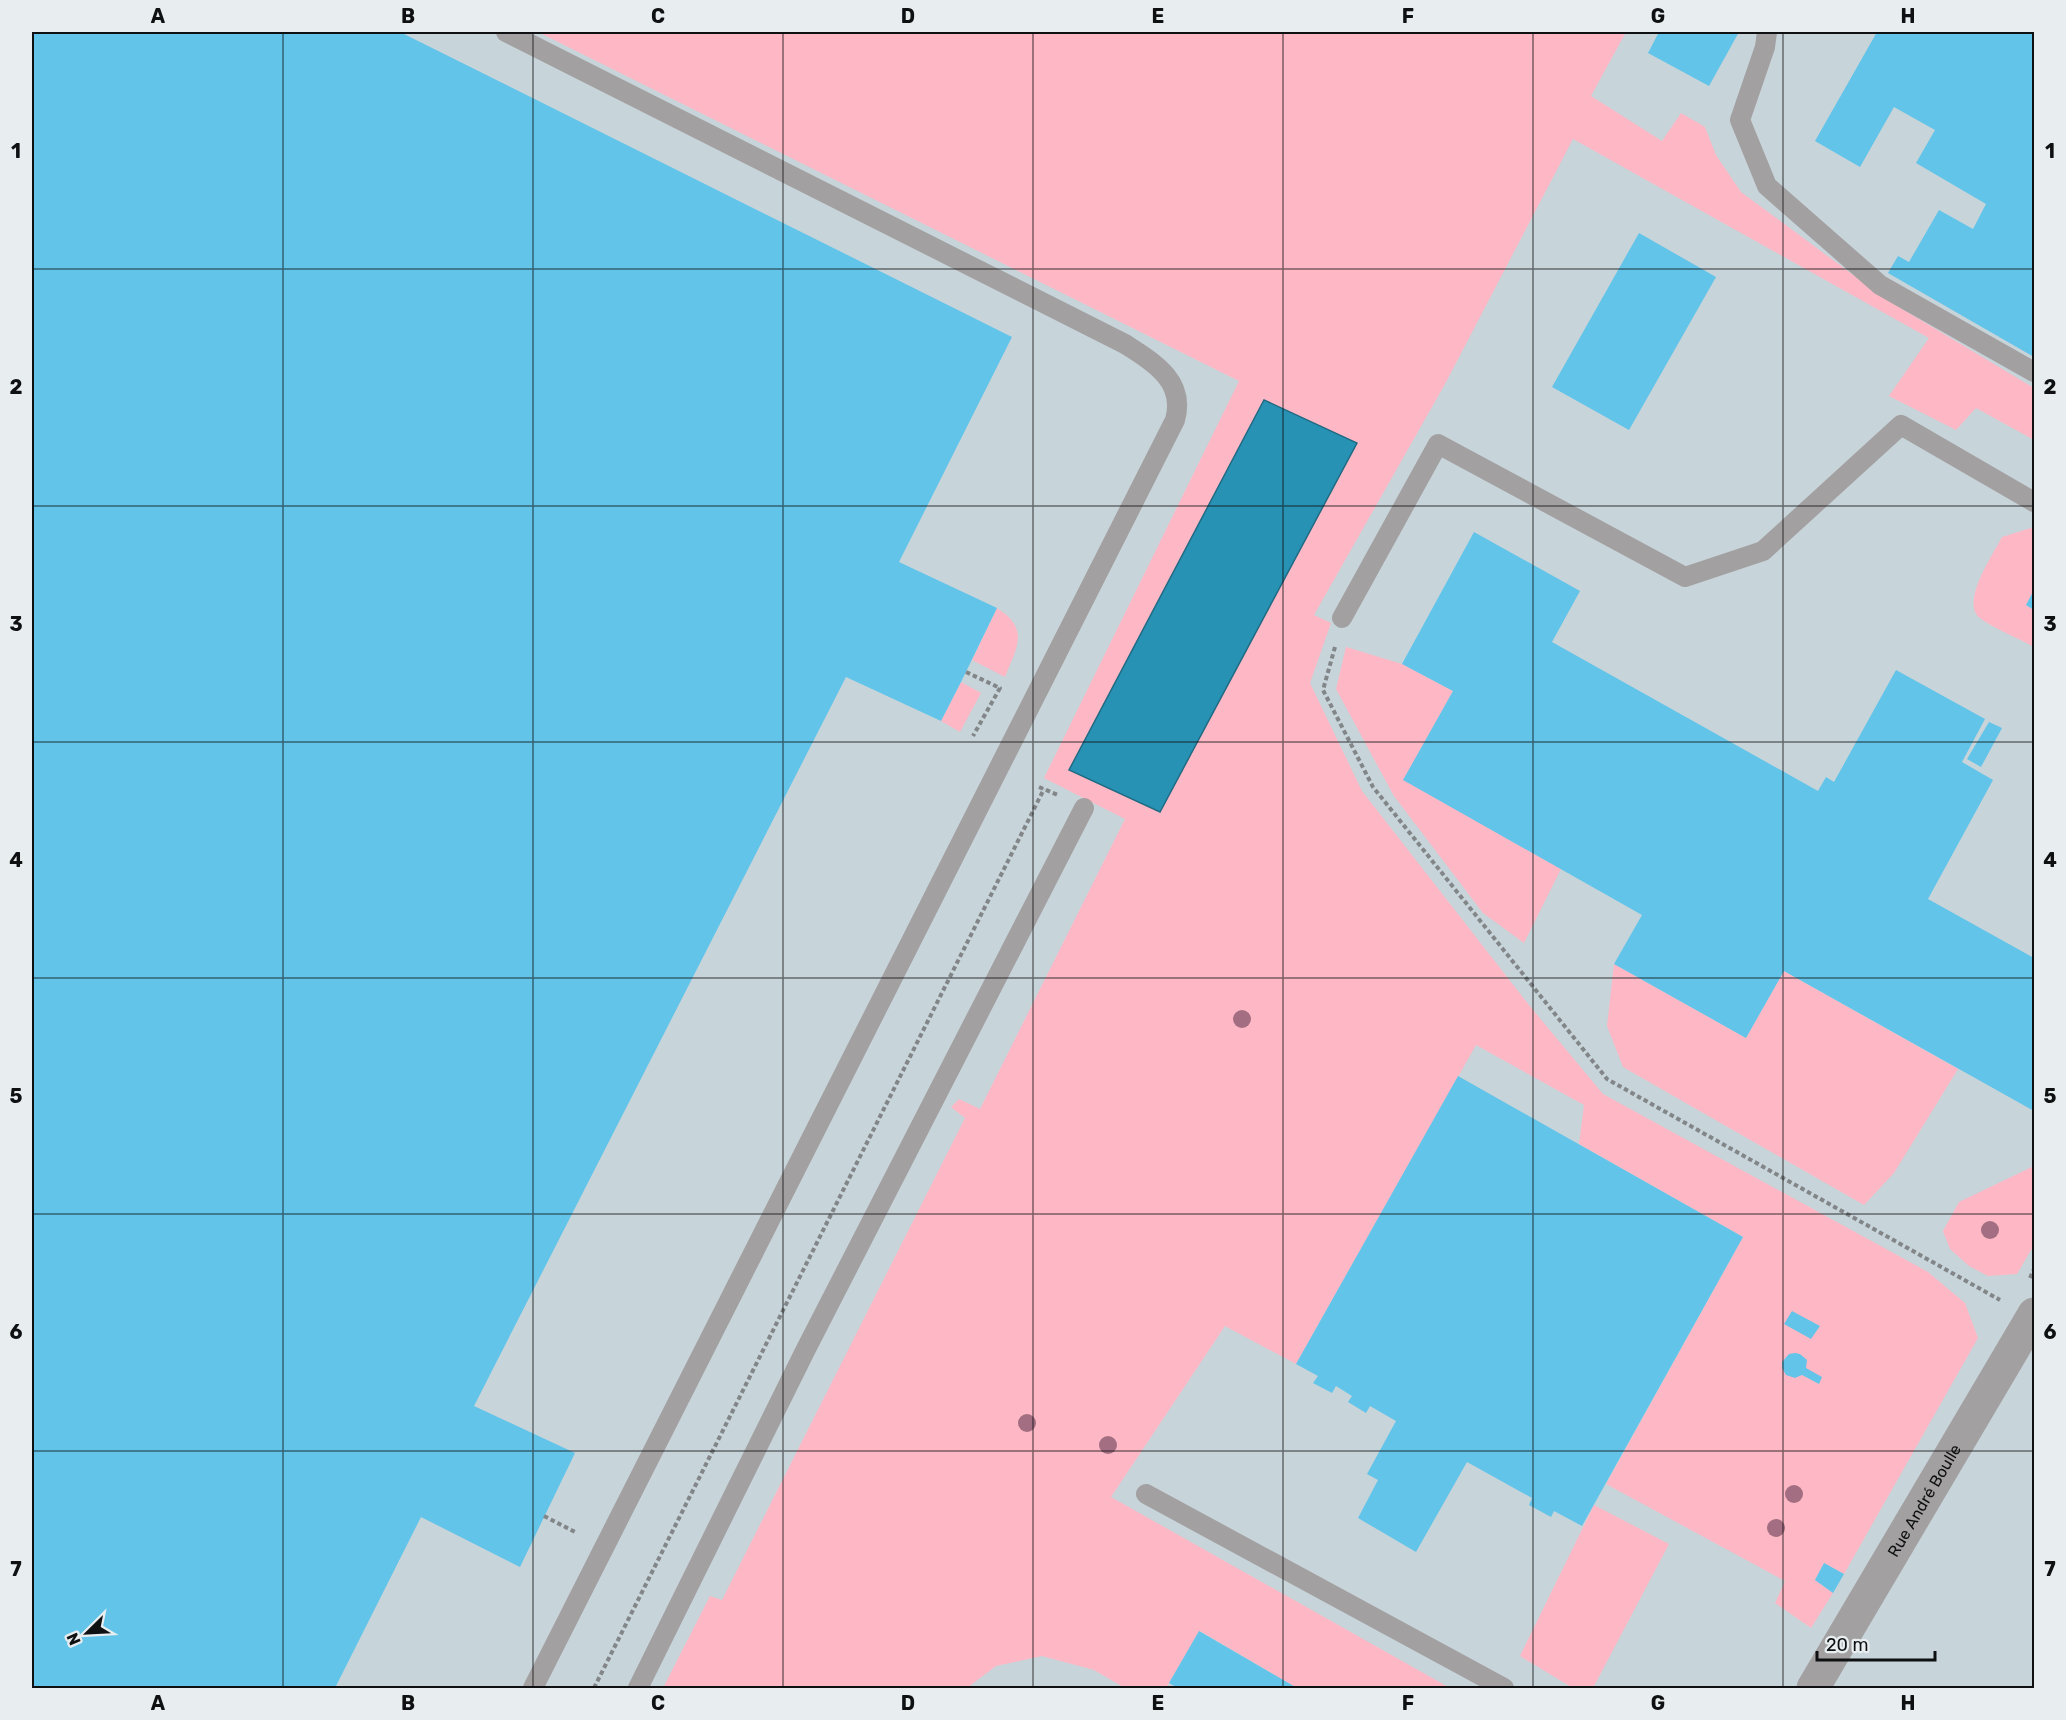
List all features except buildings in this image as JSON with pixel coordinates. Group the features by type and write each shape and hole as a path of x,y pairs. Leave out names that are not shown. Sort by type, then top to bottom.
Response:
{"street":[{"name":"Rue André Boulle","path":"1813,1689 2033,1316"}],"lane":[{"path":"506,32 1125,344 1160,367 1175,391 1178,409 1165,439 533,1689"},
{"path":"1767,32 1765,47 1740,120 1767,186 1880,285 2034,372"},
{"path":"1342,618 1438,444 1685,577 1763,551 1901,425 2034,502"},
{"path":"638,1689 806,1348 1084,808"},
{"path":"1146,1494 1504,1689"}],"path":[{"path":"1342,618 1323,690 1373,787 1607,1079 2033,1316"},
{"path":"966,672 1000,688 973,736"},
{"path":"594,1689 1044,789"},
{"path":"544,1516 581,1534"}],"shaded area":[{"path":"32,32 2034,32 2034,1688 32,1688"},
{"path":"538,32 1626,32 1591,96 1662,141 1681,113 1705,127 1716,155 1741,192 1887,300 2034,388 2034,440 1976,408 1956,430 1889,396 1929,338 1573,139 1445,384 1314,615 1331,623 1310,683 1362,791 1529,1005 1603,1094 1928,1272 1965,1303 1978,1338 1844,1574 1824,1563 1815,1580 1833,1593 1811,1628 1775,1603 1785,1581 1606,1484 1743,1237 1579,1144 1584,1105 1476,1045 1296,1364 1225,1326 1111,1497 1450,1688 1297,1688 1200,1631 1166,1688 1125,1688 1094,1670 1042,1656 996,1666 967,1688 663,1688 710,1596 722,1600 965,1118 951,1107 959,1099 980,1109 1125,819 1044,778 1239,381"},
{"path":"2031,528 2034,530 2034,590 2026,605 2034,610 2034,647 1980,618 1975,611 1974,601 1980,578 2002,537"},
{"path":"997,608 1014,623 1018,639 1005,677 972,660"},
{"path":"1346,647 1402,664 1453,691 1404,780 1561,869 1524,943 1483,913 1394,796 1336,689"},
{"path":"961,682 981,693 960,732 941,721"},
{"path":"1614,964 1746,1038 1784,971 1958,1069 1894,1173 1864,1205 1623,1067 1607,1026"},
{"path":"2034,1166 2034,1245 2017,1274 1988,1276 1969,1266 1950,1249 1943,1231 1959,1202"},
{"path":"1594,1505 1669,1544 1593,1688 1573,1688 1520,1656"}],"water":[{"path":"1264,400 1357,443 1160,812 1069,770"}]}
